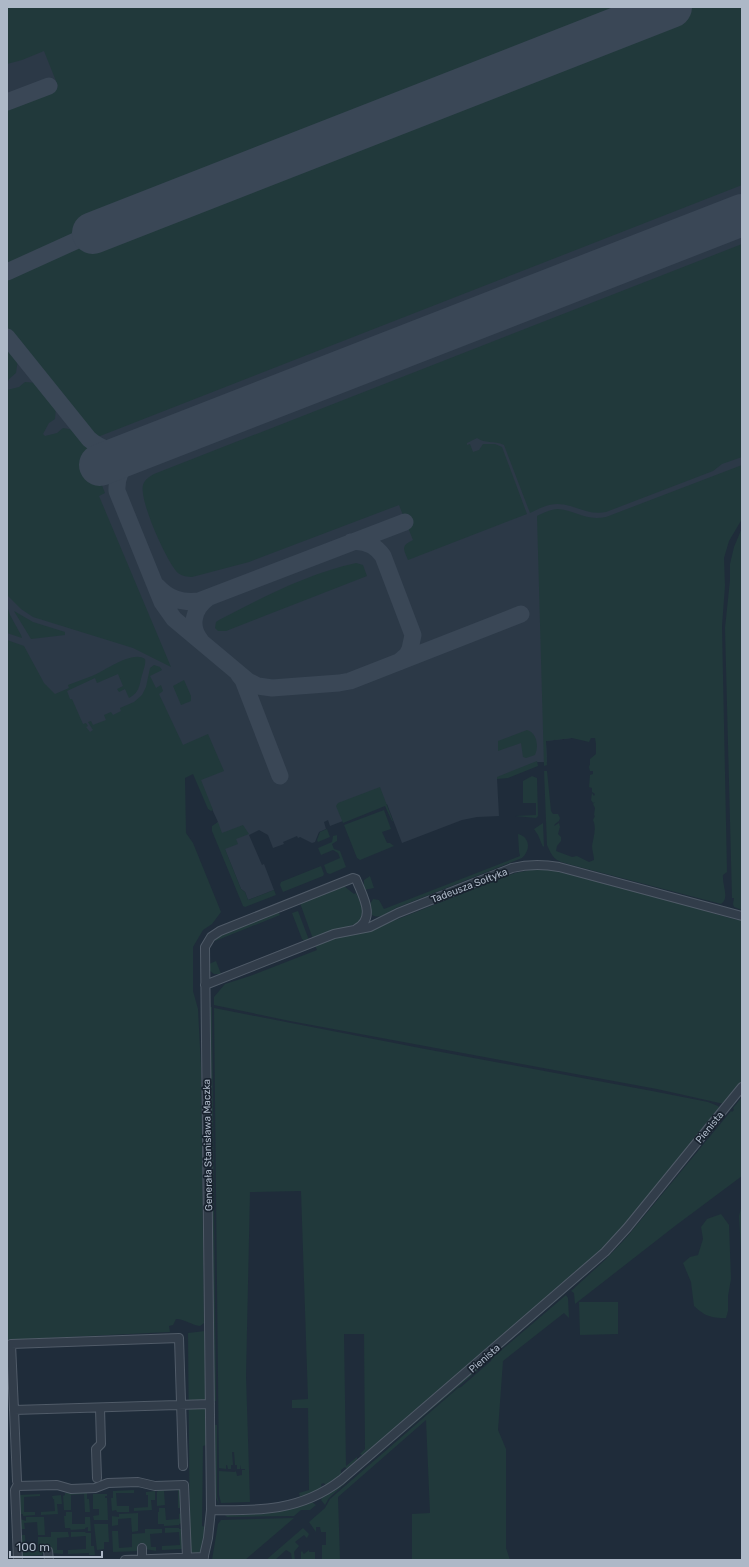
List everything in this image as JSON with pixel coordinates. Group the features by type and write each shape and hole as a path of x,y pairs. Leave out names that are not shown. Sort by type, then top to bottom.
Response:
{"street":[{"name":"Tadeusza Sołtyka","path":"205,984 334,934 370,927 386,919 512,868 536,864 570,870 742,916"},
{"name":"Generała Stanisława Maczka","path":"211,1510 205,947 208,940 214,934 355,878 367,909 367,914"},
{"path":"356,929 364,922 367,914 376,919 386,919"},
{"name":"Pienista","path":"211,1510 264,1510 286,1506 316,1496 341,1480 605,1252 627,1228 742,1087"},
{"path":"17,1481 11,1344 179,1338 183,1466"},
{"path":"14,1410 210,1404"},
{"path":"98,1478 96,1449 101,1444 100,1408"},
{"path":"18,1560 15,1490 17,1486 57,1485 71,1489 95,1488 108,1483 138,1482 155,1486 184,1485 187,1557"},
{"path":"125,1560 187,1557 204,1558 211,1510"},
{"path":"142,1548 142,1559"},
{"path":"48,1551 49,1560"}],"shaded area":[{"path":"7,7 742,7 742,470 572,738 546,741 547,762 538,762 497,778 499,816 477,817 462,820 402,843 387,804 330,826 328,820 324,822 326,829 319,832 315,842 312,843 300,837 298,838 297,836 283,842 284,844 273,848 268,835 259,830 249,835 262,865 264,864 274,890 248,900 245,892 241,889 215,825 218,822 164,708 75,742 7,644"}],"green space":[{"path":"7,7 742,7 742,185 95,438 7,329 7,105 58,86 44,51 7,64"},
{"path":"742,244 742,457 722,464 713,471 606,512 599,513 554,504 530,513 504,445 483,441 477,438 467,443 467,445 470,444 473,452 479,450 483,444 495,444 502,447 527,514 408,560 404,548 406,544 413,540 399,505 249,562 192,577 178,573 167,556 154,530 143,493 143,485 145,481 154,474"},
{"path":"7,346 18,359 16,373 9,379 7,384"},
{"path":"25,382 37,383 56,407 55,419 49,423 43,434 45,436 57,433 63,428 75,430 85,443 105,493 99,496 171,667 133,648 33,617 21,609 7,595 7,390 19,387"},
{"path":"742,465 742,519 729,541 724,558 725,586 722,626 727,872 723,875 725,898 721,904 563,863 554,858 547,845 544,771 547,771 551,811 553,814 558,814 560,818 554,826 559,823 560,827 558,834 561,837 561,841 557,846 556,851 572,857 577,856 589,862 594,860 592,846 595,830 593,820 595,816 595,808 593,804 595,802 593,803 591,800 592,793 594,796 595,794 592,792 592,788 589,787 590,775 593,774 593,771 590,771 589,767 590,759 596,754 596,744 595,738 591,738 589,742 572,738 546,741 547,765 544,766 537,516 550,510 558,509 592,518 606,517"},
{"path":"742,528 742,910 734,907 734,898 732,898 725,628 730,580 730,564 734,547"},
{"path":"356,563 363,565 367,576 226,631 218,631 215,628 216,622 219,620 286,587 320,573"},
{"path":"7,606 10,615 22,638 7,633"},
{"path":"14,611 33,622 65,632 65,635 31,639"},
{"path":"7,640 24,646 44,683 55,694 69,688 68,685 92,676 118,662 133,657 145,659 145,666 138,690 129,698 125,689 119,692 117,689 123,686 118,674 97,683 95,678 67,691 83,724 86,723 88,726 86,727 90,732 93,730 88,722 91,721 93,725 106,720 104,715 111,712 113,715 121,711 120,708 134,702 142,695 146,687 150,668 154,665 160,667 162,670 150,676 156,688 161,685 163,691 159,694 183,745 208,734 224,771 201,780 213,810 211,811 208,809 193,774 185,778 186,833 193,843 221,912 212,924 203,930 193,947 193,991 198,1009 201,1067 204,1323 200,1326 176,1319 173,1325 169,1326 170,1332 7,1340"},
{"path":"184,680 191,696 191,701 181,705 173,686"},
{"path":"527,730 533,734 536,740 537,748 535,755 526,758 523,757 521,743 498,751 498,741"},
{"path":"537,761 538,766 508,778 497,779 497,777"},
{"path":"532,776 537,778 538,816 536,818 515,816 536,815 536,803 523,803 523,781"},
{"path":"380,787 393,821 385,806 343,823 336,806 338,803"},
{"path":"384,810 391,829 382,832 387,843 394,846 360,860 357,858 344,825"},
{"path":"218,822 222,833 243,825 249,834 236,839 238,844 225,849 241,889 245,892 248,900 274,890 276,895 245,907 243,906 212,831 212,826"},
{"path":"543,823 544,846 543,847 534,829"},
{"path":"327,829 330,837 318,842 317,840 320,832"},
{"path":"518,834 525,838 528,844 527,851 522,858 396,908 381,916 378,917 372,915 370,904 373,899 379,900 384,909 520,856"},
{"path":"337,835 337,841 332,844 334,849 340,851 346,867 330,874 327,873 324,865 340,858 338,853 333,850 321,855 318,848 332,842 333,836"},
{"path":"321,866 324,874 323,876 283,892 280,885 281,882"},
{"path":"548,869 699,908 737,920 742,919 742,1082 724,1104 657,1089 290,1021 214,1005 214,997 225,984 317,950 315,945 334,937 365,932 515,873"},
{"path":"370,876 374,888 364,890 364,880"},
{"path":"344,886 354,894 356,893 363,910 362,918 355,924 313,939 300,903"},
{"path":"298,911 309,940 305,941 302,939 292,913"},
{"path":"278,912 280,915 215,941 214,938 216,937"},
{"path":"216,961 221,974 214,974 210,971 209,964"},
{"path":"209,1007 212,1007 216,1401 214,1401"},
{"path":"214,1008 708,1102 718,1106 720,1109 609,1244 363,1456 360,1454 365,1449 364,1334 344,1334 346,1466 357,1457 357,1461 348,1470 345,1467 341,1470 341,1475 326,1486 324,1483 321,1484 322,1488 312,1494 300,1497 299,1493 309,1490 308,1408 292,1408 292,1400 308,1399 301,1191 250,1192 246,1376 250,1502 221,1503 219,1495 219,1471 236,1471 237,1476 242,1475 242,1470 245,1469 241,1469 241,1465 240,1469 237,1469 237,1465 235,1465 234,1452 232,1452 233,1465 231,1465 231,1469 228,1469 227,1465 226,1469 219,1468"},
{"path":"742,1097 742,1176 575,1304 574,1293 571,1291 605,1260 626,1238 731,1111 732,1112 734,1110 733,1108"},
{"path":"729,1109 627,1235 604,1259 570,1289 571,1286"},
{"path":"742,1204 742,1267 739,1216"},
{"path":"721,1214 729,1225 731,1279 726,1318 716,1318 708,1316 694,1306 691,1282 683,1263 690,1257 698,1255 703,1239 701,1227 707,1219"},
{"path":"564,1294 491,1357 490,1360 408,1429 560,1295"},
{"path":"566,1295 568,1298 569,1318 564,1313 503,1361 498,1430 506,1449 506,1548 510,1560 412,1560 412,1514 430,1513 426,1420 338,1497 340,1560 322,1560 322,1545 326,1545 326,1532 321,1532 320,1527 316,1527 316,1532 309,1522 325,1508 330,1499"},
{"path":"579,1302 618,1302 618,1334 580,1335"},
{"path":"205,1331 207,1445 203,1446 202,1526 206,1527 202,1550 197,1554 190,1552 188,1333"},
{"path":"214,1425 217,1425 217,1496 219,1504 215,1496"},
{"path":"350,1478 329,1498 325,1505 321,1500 322,1498"},
{"path":"180,1488 181,1508 178,1508 178,1490 164,1491 165,1505 157,1506 158,1489"},
{"path":"134,1490 134,1493 116,1493 117,1506 129,1506 129,1512 117,1512 116,1510 112,1511 111,1498 113,1498 113,1491"},
{"path":"155,1491 155,1500 151,1500 152,1510 134,1511 134,1508 148,1507 148,1495 146,1495 146,1492"},
{"path":"87,1492 90,1512 85,1512 84,1494 71,1495 71,1510 64,1510 63,1496 65,1493"},
{"path":"40,1494 40,1496 24,1497 24,1512 35,1512 35,1515 23,1516 23,1514 20,1514 19,1495"},
{"path":"93,1494 107,1494 105,1498 107,1498 108,1520 94,1520 93,1516 99,1515 99,1509 93,1509"},
{"path":"61,1495 62,1504 57,1504 58,1514 41,1515 41,1512 55,1511 54,1499 52,1496"},
{"path":"312,1502 316,1505 310,1510 301,1510 294,1516 227,1517 224,1514 247,1514 290,1509"},
{"path":"159,1508 165,1508 166,1520 179,1519 179,1514 181,1513 182,1523 179,1525 164,1526 164,1524 158,1524"},
{"path":"66,1512 72,1512 72,1524 85,1524 85,1517 90,1517 91,1531 88,1531 88,1527 85,1529 71,1530 70,1528 65,1528 64,1516 66,1516"},
{"path":"138,1513 138,1531 132,1532 131,1518 118,1519 118,1525 112,1526 112,1516 119,1517 119,1514"},
{"path":"26,1517 44,1517 45,1535 38,1535 37,1522 24,1523 25,1529 20,1529 20,1519 26,1521"},
{"path":"294,1518 245,1560 212,1560 218,1524 221,1520"},
{"path":"94,1524 108,1524 109,1542 104,1542 104,1549 97,1550"},
{"path":"165,1528 182,1529 182,1549 162,1550 162,1546 180,1545 179,1532 165,1533"},
{"path":"303,1528 309,1534 307,1538 304,1535 295,1542 299,1546 294,1552 295,1560 292,1560 291,1553 286,1550 275,1560 266,1560"},
{"path":"145,1529 162,1529 162,1533 150,1534 151,1547 156,1547 156,1551 145,1549 144,1543 139,1543 139,1551 113,1552 112,1531 118,1531 119,1548 132,1547 132,1534 145,1533"},
{"path":"51,1532 68,1532 69,1537 57,1538 57,1550 63,1550 63,1554 51,1553 51,1546 45,1546 45,1553 42,1553 42,1555 21,1556 21,1535 25,1535 26,1552 38,1551 38,1537 51,1537"},
{"path":"71,1532 91,1533 91,1546 94,1546 95,1555 89,1555 89,1553 68,1554 68,1550 86,1549 86,1536 71,1537"},
{"path":"309,1550 309,1552 315,1552 315,1559 301,1560 301,1552 302,1551 304,1554"}],"taxiway":[{"path":"7,102 49,86"},
{"path":"7,272 93,233"},
{"path":"7,337 89,439 99,446 109,450 131,453"},
{"path":"131,453 121,471 117,491 162,602 174,619 248,681 258,686 272,688 350,681 521,614"},
{"path":"157,586 166,594 181,601 199,601 405,522"},
{"path":"351,542 369,544 377,549 383,556 413,635 407,655 399,662"},
{"path":"201,641 195,630 194,618 199,607 208,598"},
{"path":"239,675 243,680 280,776"}],"runway":[{"path":"93,233 671,7"},
{"path":"100,465 742,215"}]}
